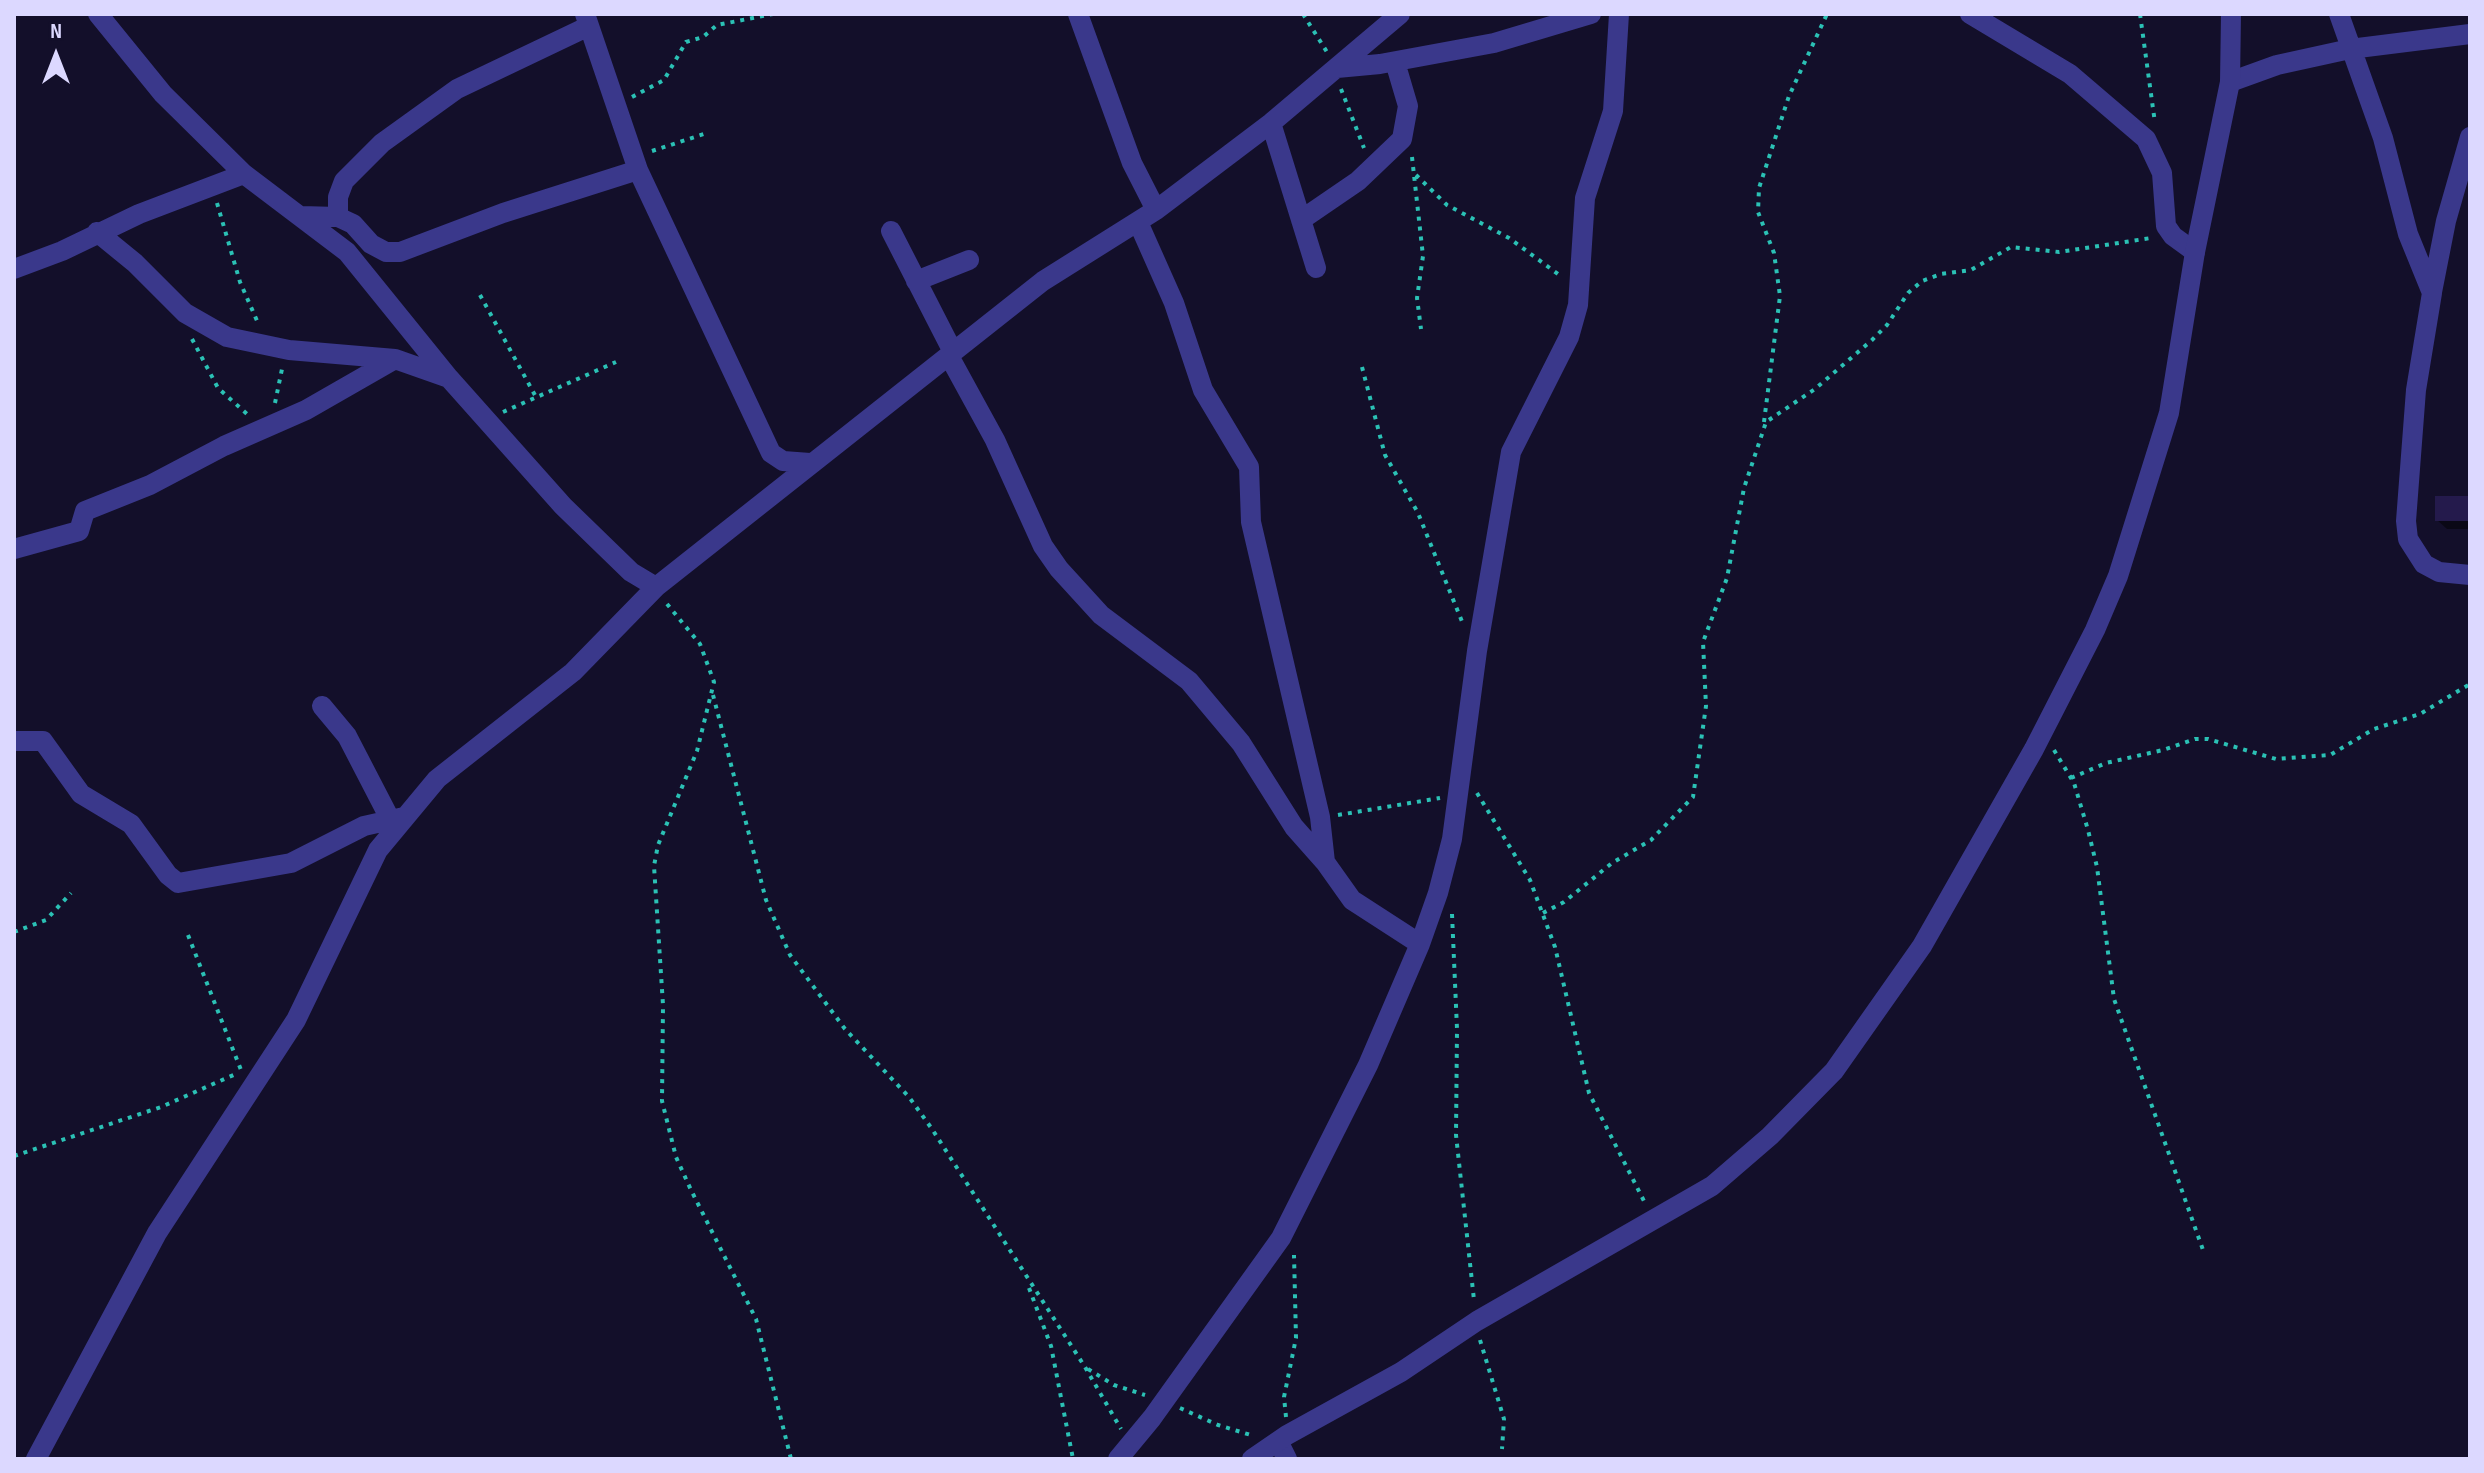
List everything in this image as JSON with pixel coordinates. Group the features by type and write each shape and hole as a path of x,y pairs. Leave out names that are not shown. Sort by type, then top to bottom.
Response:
{"street":[{"path":"98,14 163,94 244,174 347,252 449,378 563,506 631,572 655,589"},
{"path":"1078,14 1132,163 1156,210"},
{"path":"36,1459 157,1233 227,1121 296,1020 378,850 397,818 437,779 573,672 655,589 810,463 1043,281 1156,210 1271,123 1400,14"},
{"path":"1337,68 1395,62 1494,43 1591,14"},
{"path":"1124,1452 1165,1401 1281,1238 1368,1065 1420,944 1438,893 1459,795 1477,651 1511,452 1569,337 1579,291 1585,198 1613,111 1619,14"},
{"path":"1970,14 2070,74 2146,139 2162,173 2164,214 2169,231 2195,252"},
{"path":"1252,1459 1284,1446 1477,1321 1712,1186 1770,1136 1834,1071 1922,946 2042,733 2095,630 2127,548 2169,413 2195,252 2230,82 2231,14"},
{"path":"2339,14 2383,138 2408,234 2432,293"},
{"path":"338,217 338,197 344,181 382,143 457,89 587,20 636,164 771,453 783,461 810,463"},
{"path":"2230,82 2277,65 2350,49 2470,34"},
{"path":"1301,220 1373,168 1402,139 1407,125 1407,99 1395,62"},
{"path":"1271,123 1316,268"},
{"path":"2470,137 2446,221 2432,293 2416,390 2406,521 2413,550 2424,564 2439,572 2470,575"},
{"path":"301,216 338,217 353,224 371,244 386,252 400,252 636,164"},
{"path":"14,269 62,251 97,232 244,174"},
{"path":"1138,222 1174,303 1203,390 1249,467 1253,534 1320,817 1325,862"},
{"path":"891,231 995,440 1043,546 1059,569 1101,615 1189,681 1241,743 1294,827 1325,862 1352,900 1420,944"},
{"path":"97,232 180,307 227,337 276,347 395,359 449,378"},
{"path":"916,281 969,260"},
{"path":"14,549 79,531 85,511 150,485 336,394 395,359"},
{"path":"322,706 347,736 397,818"},
{"path":"14,741 43,741 81,794 131,824 168,875 178,883 291,863 364,826 397,818"}],"path":[{"path":"616,106 664,80 686,42 707,35 717,25 773,14"},
{"path":"1303,14 1337,68 1348,112 1373,168"},
{"path":"1543,913 1564,902 1612,863 1651,840 1693,797 1706,706 1703,642 1727,578 1744,488 1764,424 1780,296 1774,253 1758,212 1759,188 1789,96 1827,14"},
{"path":"2140,14 2156,157"},
{"path":"1407,125 1423,256 1417,298 1421,329"},
{"path":"636,164 707,133"},
{"path":"1415,174 1447,205 1533,253 1579,291"},
{"path":"180,307 199,356 218,388 234,406 268,427 282,370 276,347 259,323 240,282 221,222 215,186"},
{"path":"1764,424 1815,389 1872,340 1887,325 1904,296 1922,281 1941,274 1971,270 2011,247 2059,252 2098,249 2169,231"},
{"path":"480,295 536,397"},
{"path":"487,421 616,362"},
{"path":"1362,367 1385,455 1418,513 1455,609 1477,651"},
{"path":"655,589 680,615 700,644 714,677 713,693 689,775 658,845 654,866 662,991 662,1101 676,1157 756,1319 791,1459"},
{"path":"2071,778 2106,763 2199,738 2276,759 2330,755 2374,729 2420,714 2470,684"},
{"path":"713,693 766,900 790,955 845,1029 909,1097 1085,1367 1124,1452"},
{"path":"2042,733 2071,778 2080,801 2097,867 2104,942 2114,999 2203,1250"},
{"path":"1462,773 1515,854 1543,913 1566,989 1589,1093 1653,1220"},
{"path":"1320,817 1459,795"},
{"path":"14,932 46,920 71,893"},
{"path":"1451,899 1456,969 1456,1135 1483,1357 1504,1419 1502,1449"},
{"path":"188,935 242,1072"},
{"path":"14,1156 103,1128 242,1072 264,1071"},
{"path":"1085,1367 1114,1385 1165,1401 1218,1425 1284,1446 1284,1397 1297,1324 1294,1253"},
{"path":"1027,1281 1051,1346 1073,1459"}],"building":[{"path":"2435,496 2470,496 2470,521 2435,521"}]}
